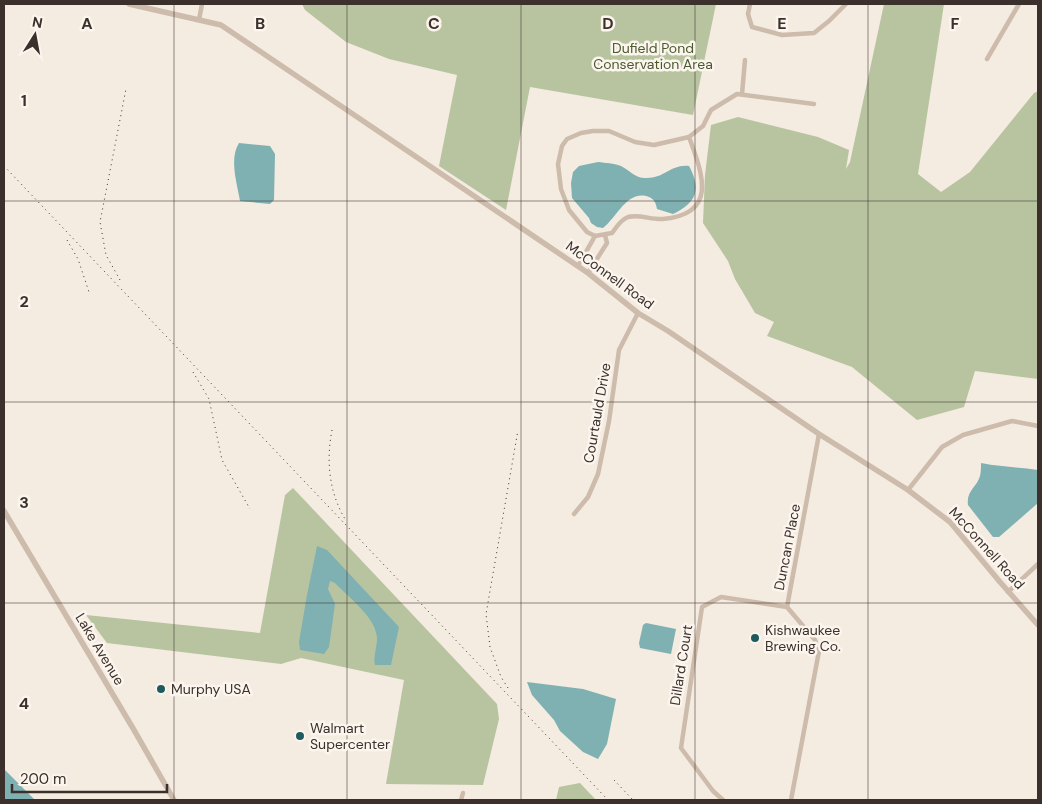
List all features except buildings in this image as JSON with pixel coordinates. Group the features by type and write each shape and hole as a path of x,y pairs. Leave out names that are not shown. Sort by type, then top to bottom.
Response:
{"street":[{"name":"McConnell Road","path":"129,4 221,25 578,266 638,313 908,490 950,522 1038,625"},
{"path":"199,20 202,4"},
{"path":"750,4 748,14 752,27 782,35 814,33 846,4"},
{"path":"987,59 1019,4"},
{"path":"742,94 745,60"},
{"path":"689,138 700,171 703,192 695,209 681,216 661,220 636,216 627,218 620,222 612,233 594,236 586,232 569,210 561,189 558,164 562,146 568,139 593,131 609,132 635,142 654,145 689,138 703,126 711,110 737,94 814,104"},
{"path":"588,273 607,243 605,235"},
{"path":"578,266 594,236"},
{"name":"Courtauld Drive","path":"574,514 588,497 598,474 608,424 619,350 638,313"},
{"path":"908,490 942,447 964,435 1012,421 1038,426"},
{"name":"Duncan Place","path":"791,800 819,651 815,640 787,607 820,434"},
{"name":"Lake Avenue","path":"4,511 174,800"},
{"path":"1008,592 1038,564"},
{"name":"Dillard Court","path":"723,800 712,791 681,748 702,607 721,597 787,607"},
{"path":"462,800 463,793"}],"green space":[{"name":"Dufield Pond Conservation Area","path":"302,4 716,4 693,115 530,87 506,210 439,166 457,75 389,59 346,42 305,10"},
{"path":"884,4 944,4 918,174 941,192 970,172 1034,93 1038,91 1038,379 975,371 964,407 917,420 852,367 767,336 774,322 755,313 735,279 728,261 703,223 705,175 711,125 738,117 818,137 849,150 846,169 850,162"},
{"path":"293,488 497,704 499,719 483,785 386,784 404,680 301,658 281,664 107,643 86,615 260,633 285,495"},
{"path":"580,783 596,800 556,800 559,787"}],"water":[{"path":"239,143 270,146 275,154 274,200 270,204 240,201 234,164 236,149"},
{"path":"598,162 621,166 641,178 652,178 677,167 689,166 696,189 692,200 681,210 673,214 657,209 649,197 635,197 628,201 603,228 597,227 591,223 572,198 571,183 573,172 579,166"},
{"path":"981,463 1038,470 1038,503 999,537 993,537 968,505 970,493 979,480"},
{"path":"317,546 327,550 399,627 391,665 375,665 374,658 377,638 372,623 354,601 335,583 330,581 328,589 335,604 329,647 324,654 300,650 299,642"},
{"path":"646,623 676,629 671,654 640,648 639,643 643,625"},
{"path":"527,682 583,689 616,699 607,744 598,759 583,752 560,731 554,720 532,695"},
{"path":"4,769 35,800 4,800"}],"railway":[{"path":"120,280 106,255 100,222 126,89"},
{"path":"4,166 608,800"},
{"path":"67,240 78,259 89,292"},
{"path":"193,372 209,399 222,460 250,509"},
{"path":"332,430 329,453 330,476 335,498 345,519"},
{"path":"508,688 501,677 490,647 486,614 518,430"},
{"path":"614,780 633,800"}],"place":[{"name":"Kishwaukee Brewing Co.","path":"755,638"},
{"name":"Murphy USA","path":"161,689"},
{"name":"Walmart Supercenter","path":"300,736"}]}
